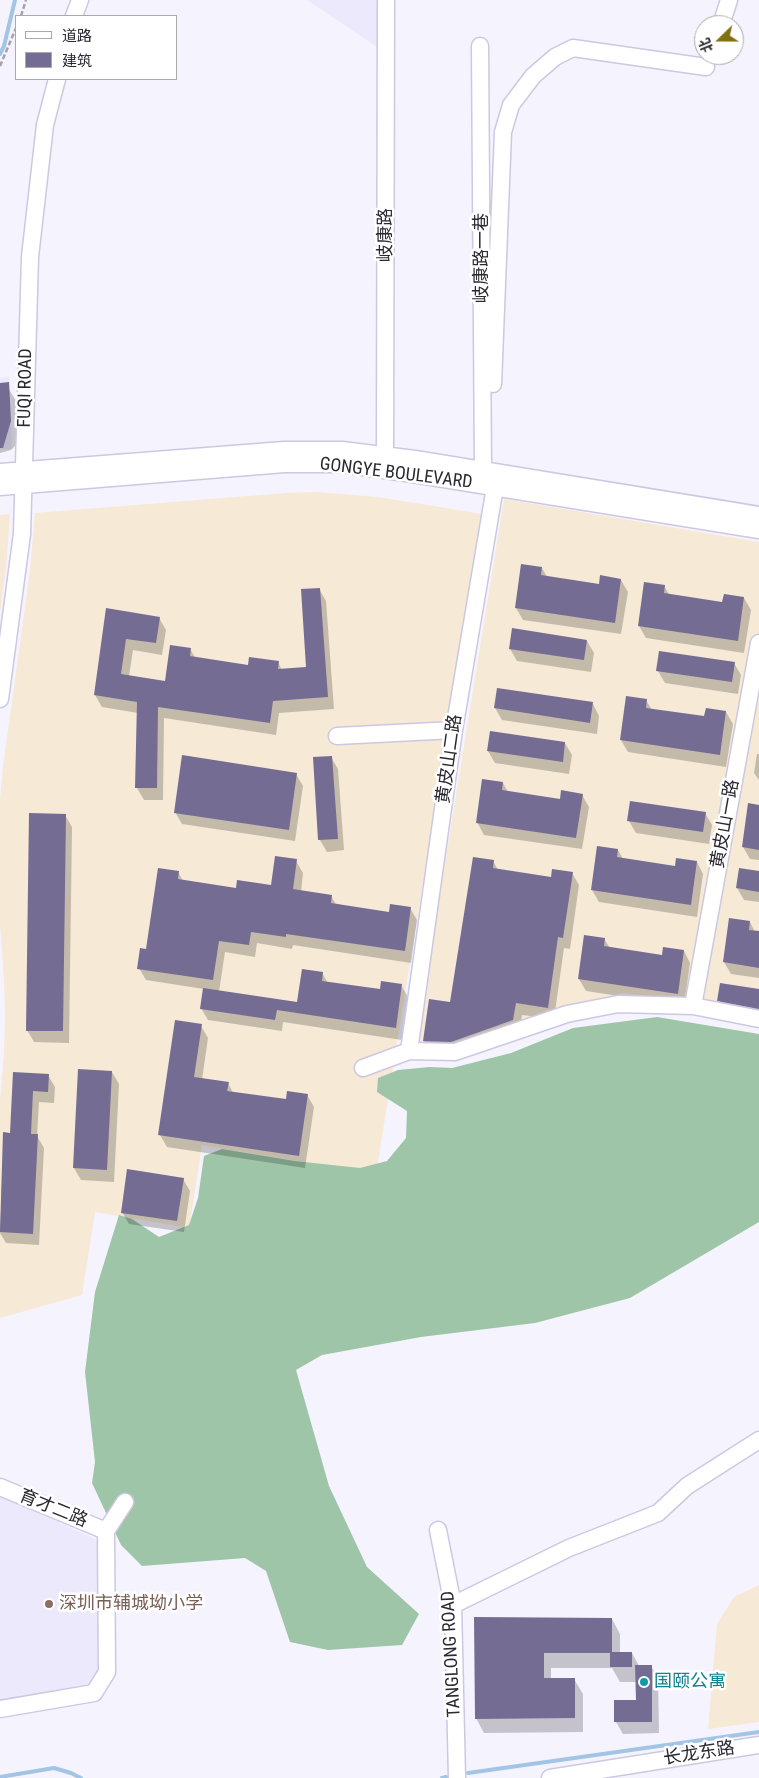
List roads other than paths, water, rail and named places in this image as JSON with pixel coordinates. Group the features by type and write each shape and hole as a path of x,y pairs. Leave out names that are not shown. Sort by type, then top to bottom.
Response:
{"street":[{"path":"74,15 80,0"},
{"name":"岐康路","path":"384,462 386,0"},
{"path":"724,15 729,0"},
{"name":"岐康路一巷","path":"480,46 483,462"},
{"path":"495,487 483,462 492,426 503,132 511,105 533,76 554,57 573,48 706,67"},
{"name":"FUQI ROAD","path":"0,699 18,570 24,478 27,312 30,257 44,132 57,80"},
{"name":"GONGYE BOULEVARD","path":"0,488 24,478 284,450 342,450 384,462 495,487 759,530"},
{"name":"GONGYE BOULEVARD","path":"384,462 483,462 759,515"},
{"name":"GONGYE BOULEVARD","path":"0,472 24,478"},
{"name":"黄皮山二路","path":"409,1051 454,730 495,487"},
{"name":"黄皮山一路","path":"693,1006 759,643"},
{"path":"338,736 454,730"},
{"path":"363,1068 409,1051 456,1052 567,1014 618,1004 693,1006 759,1019"},
{"path":"453,1605 569,1548 658,1513 687,1486 759,1440"},
{"name":"育才二路","path":"0,1487 106,1531"},
{"path":"0,1709 94,1693 107,1672 106,1531 125,1502"},
{"name":"TANGLONG ROAD","path":"438,1530 453,1605 457,1778"},
{"name":"长龙东路","path":"550,1778 759,1745"}],"waterway":[{"path":"0,54 4,46 15,0"},
{"path":"468,1773 759,1732"},
{"path":"0,1777 54,1768 81,1778"},
{"path":"442,1778 446,1777"}],"place":[{"name":"深圳市辅城坳小学","path":"49,1604"},
{"name":"国颐公寓","path":"644,1682"}]}
